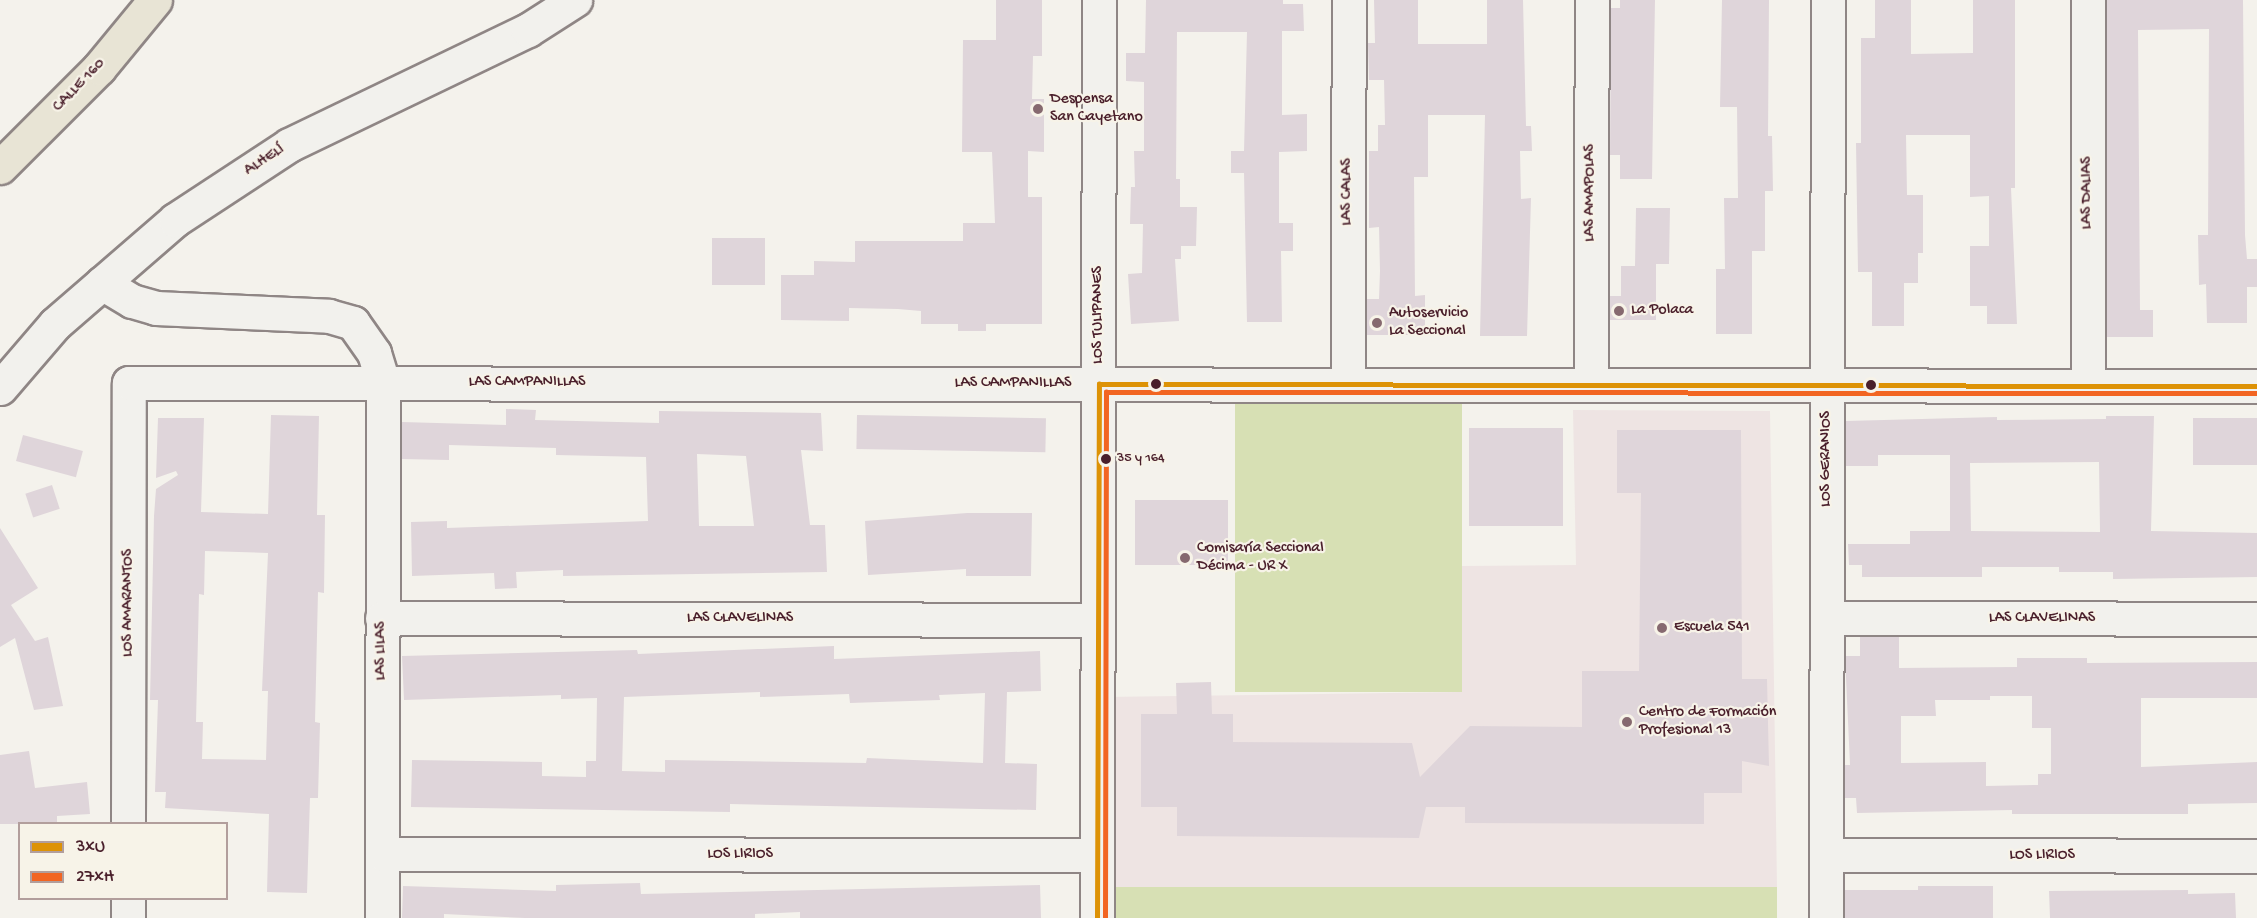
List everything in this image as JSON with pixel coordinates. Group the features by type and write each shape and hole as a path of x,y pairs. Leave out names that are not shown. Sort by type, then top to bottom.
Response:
{"main road":[{"name":"CALLE 160","path":"0,167 99,68 155,0"}],"street":[{"name":"ALHELÍ","path":"0,388 55,324 176,220 289,145 528,30 575,0"},
{"name":"LOS TULIPANES","path":"1097,918 1100,0"},
{"name":"LAS CALAS","path":"1348,385 1349,0"},
{"name":"LAS AMAPOLAS","path":"1591,386 1592,0"},
{"name":"LOS GERANIOS","path":"1826,918 1828,0"},
{"name":"LAS DALIAS","path":"2088,0 2088,386"},
{"name":"LAS LILAS","path":"102,283 132,301 156,308 329,316 353,323 374,352 383,383 382,918"},
{"name":"LAS CAMPANILLAS","path":"129,383 2257,386"},
{"name":"LOS AMARANTOS","path":"128,822 129,383"},
{"name":"LAS CLAVELINAS","path":"382,618 1098,620"},
{"name":"LAS CLAVELINAS","path":"1827,618 2257,619"},
{"name":"LOS LIRIOS","path":"382,854 1097,855"},
{"name":"LOS LIRIOS","path":"1826,855 2257,856"},
{"path":"128,900 128,918"}],"shaded area":[{"path":"1573,410 1770,411 1777,887 1102,889 1104,697 1460,692 1462,566 1576,565"}],"green space":[{"path":"1235,401 1462,401 1462,692 1235,692"},
{"path":"1102,887 1777,887 1777,918 1102,918"}],"building":[{"path":"996,0 1042,0 1042,56 1033,56 1032,99 1044,99 1044,152 1028,151 1028,197 1042,197 1042,324 986,324 986,331 958,331 958,324 921,324 921,311 849,308 849,321 781,320 781,275 814,275 814,261 855,262 855,241 963,241 963,223 995,223 992,152 962,152 963,40 996,40"},
{"path":"1146,0 1283,0 1283,4 1303,4 1304,31 1282,31 1282,115 1307,114 1307,151 1279,152 1279,223 1293,223 1293,251 1281,251 1282,322 1247,322 1244,173 1231,173 1231,151 1244,151 1247,32 1177,32 1176,179 1180,179 1180,207 1197,207 1196,246 1181,246 1181,259 1175,259 1179,321 1131,324 1128,274 1142,273 1143,224 1130,224 1131,187 1135,187 1134,151 1144,151 1144,82 1126,81 1126,53 1145,53"},
{"path":"1374,0 1418,0 1418,44 1487,44 1487,0 1523,0 1526,126 1531,126 1532,151 1520,151 1521,199 1531,198 1527,336 1480,336 1485,115 1428,115 1428,177 1414,177 1415,296 1425,295 1425,335 1367,335 1367,299 1379,299 1380,271 1379,227 1369,228 1369,151 1378,151 1378,125 1385,125 1384,80 1369,80 1368,43 1375,43"},
{"path":"1620,0 1655,0 1652,179 1620,179 1620,155 1610,155 1611,8 1620,8"},
{"path":"1722,0 1769,0 1768,136 1772,136 1773,191 1765,191 1765,251 1752,251 1752,334 1716,334 1716,269 1725,269 1724,198 1738,198 1737,107 1720,107"},
{"path":"1875,0 1911,0 1911,54 1973,53 1973,0 2015,0 2015,188 2011,188 2017,324 1987,324 1987,306 1970,306 1970,246 1989,246 1989,196 1970,197 1970,135 1906,135 1907,195 1923,195 1923,253 1918,253 1918,283 1904,283 1904,326 1872,326 1872,272 1858,272 1856,143 1861,143 1861,38 1875,38"},
{"path":"2107,0 2243,0 2245,235 2247,259 2257,259 2257,287 2247,287 2247,323 2207,323 2206,284 2199,285 2198,235 2208,235 2209,29 2138,30 2140,310 2153,310 2153,337 2107,337"},
{"path":"1636,208 1670,208 1669,264 1656,264 1656,320 1610,320 1610,296 1621,296 1621,266 1635,266"},
{"path":"712,238 765,238 765,285 712,285"},
{"path":"506,409 536,410 535,420 659,423 659,411 821,413 823,451 801,450 810,525 825,525 827,572 563,576 563,570 516,572 517,588 495,589 494,573 412,576 411,522 447,521 447,528 648,521 646,457 556,455 556,448 449,445 449,460 402,459 402,422 506,425","holes":["697,454 746,456 754,526 699,526"]},
{"path":"271,415 319,416 317,515 325,515 324,593 318,592 315,722 320,723 318,798 310,798 307,893 267,892 269,814 165,808 166,792 155,792 158,700 150,700 154,516 156,489 178,475 176,471 156,478 158,418 204,418 201,512 268,514","holes":["205,551 268,553 262,691 268,691 266,760 202,759 203,722 196,722 199,594 204,595"]},
{"path":"857,415 1046,418 1045,452 856,449"},
{"path":"2106,416 2154,416 2151,531 2257,533 2257,577 2113,579 2113,572 2059,572 2059,567 1982,567 1982,577 1862,577 1862,565 1849,565 1848,544 1910,544 1910,531 1950,531 1950,455 1878,455 1878,466 1846,466 1846,421 1997,417 1997,420 2106,419","holes":["2099,462 2100,532 1971,531 1970,463"]},
{"path":"2193,418 2257,418 2257,465 2193,465"},
{"path":"1469,428 1563,428 1563,526 1469,526"},
{"path":"1617,430 1741,430 1742,679 1767,679 1769,766 1742,761 1742,793 1704,793 1704,824 1465,823 1465,807 1426,807 1419,838 1177,836 1177,807 1141,807 1141,714 1177,714 1176,683 1211,682 1212,714 1233,714 1233,742 1412,743 1420,777 1470,726 1582,727 1582,671 1639,671 1641,493 1617,493"},
{"path":"23,435 83,451 76,477 16,461"},
{"path":"52,485 60,509 33,517 25,494"},
{"path":"1135,500 1228,500 1228,565 1135,565"},
{"path":"967,513 1032,513 1031,576 966,576 966,569 868,575 865,521"},
{"path":"0,528 38,588 11,605 35,641 48,637 63,706 34,710 15,638 0,647"},
{"path":"1860,637 1899,637 1899,668 2017,667 2017,658 2087,658 2087,663 2257,662 2257,698 2141,698 2141,767 2257,762 2257,803 2188,804 2188,814 2012,814 2012,810 1857,813 1856,798 1845,798 1845,765 1850,765 1845,656 1860,656","holes":["1990,696 2032,696 2032,728 2051,728 2051,774 2038,774 2038,785 1986,786 1986,762 1901,763 1901,716 1936,716 1935,700 1990,700"]},
{"path":"834,646 834,659 1040,651 1041,691 1007,692 1005,763 1037,764 1036,810 730,804 730,812 411,807 412,760 542,762 542,776 586,777 586,761 596,761 597,698 561,699 561,695 404,700 402,656 637,650 638,654","holes":["760,692 760,697 849,694 850,703 940,700 939,695 985,693 983,763 867,758 866,763 665,760 665,772 622,771 624,697"]},
{"path":"29,751 35,788 87,782 90,814 57,816 57,822 0,824 0,755"},
{"path":"640,883 641,894 1040,885 1041,918 800,918 800,912 755,914 755,918 525,918 444,914 444,918 402,918 403,886 556,891 556,885"},
{"path":"1918,886 1993,886 1993,918 1845,918 1845,890 1918,890"},
{"path":"2188,890 2188,894 2235,893 2236,918 2050,918 2049,891"}],"transit line":[{"name":"3xU","path":"1099,384 2257,386"},
{"name":"3xU","path":"1097,918 1099,384"},
{"name":"27xH","path":"1105,918 1106,392 2257,393"}],"place":[{"name":"Despensa San Cayetano","path":"1038,109"},
{"name":"La Polaca","path":"1619,311"},
{"name":"Autoservicio La Seccional","path":"1377,323"},
{"name":"35 y 164","path":"1106,459"},
{"name":"Comisaría Seccional Décima - UR X","path":"1185,558"},
{"name":"Escuela 541","path":"1662,628"},
{"name":"Centro de Formación Profesional 13","path":"1627,722"}]}
